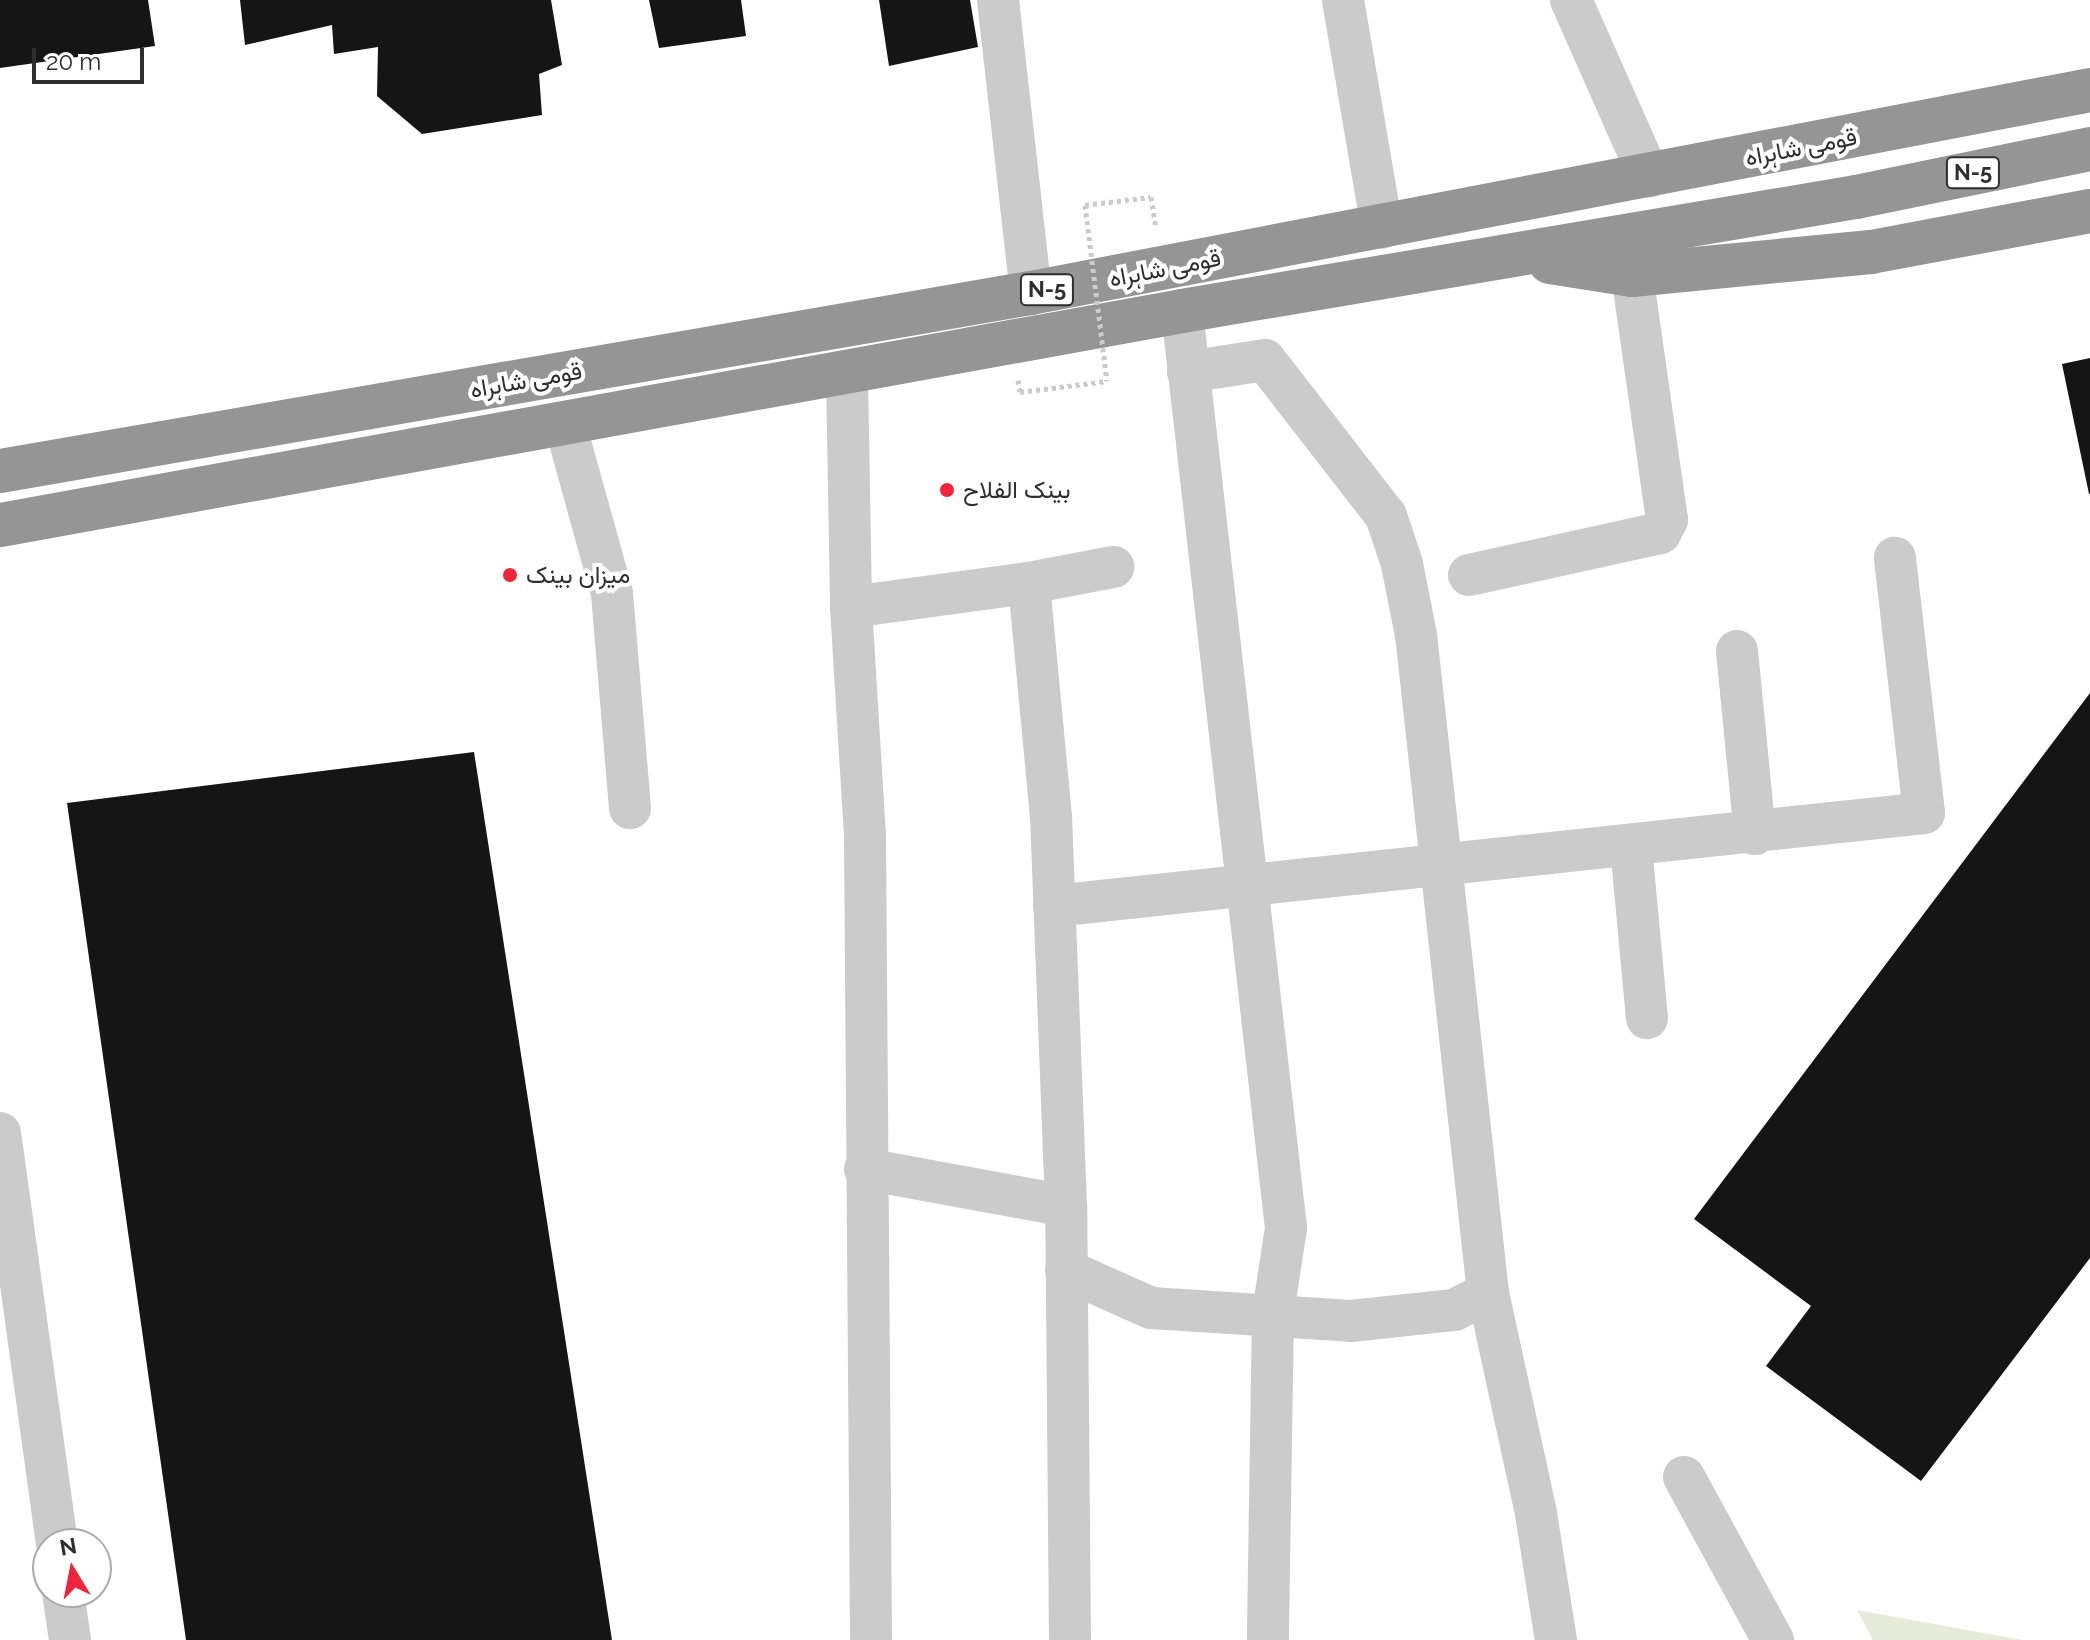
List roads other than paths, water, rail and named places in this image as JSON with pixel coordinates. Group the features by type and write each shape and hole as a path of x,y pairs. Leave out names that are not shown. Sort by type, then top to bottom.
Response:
{"highway":[{"name":"قومی شاہراہ","path":"0,471 1031,293 2090,90"},
{"name":"قومی شاہراہ","path":"0,525 847,375 1182,311 1517,257 1856,197 2090,149"},
{"path":"1517,257 1632,275 1871,252 2090,211"}],"street":[{"path":"998,0 1031,293"},
{"path":"1343,0 1382,228"},
{"path":"1571,0 1649,176"},
{"path":"1469,575 1660,533 1667,520 1632,275"},
{"path":"1182,311 1214,558 1245,882 1286,1228 1273,1313 1268,1640"},
{"path":"1188,372 1265,360 1386,516 1416,635 1488,1293 1536,1514 1556,1640"},
{"path":"847,375 851,607 865,838 865,1169 871,1640"},
{"path":"565,424 612,594 630,808"},
{"path":"1054,906 1245,882 1755,834 1927,809 1895,558"},
{"path":"851,607 1029,583 1113,567"},
{"path":"1029,583 1054,906 1066,1206 1070,1640"},
{"path":"1737,651 1755,834"},
{"path":"1631,846 1647,1018"},
{"path":"0,1133 55,1528"},
{"path":"865,1169 1066,1206"},
{"path":"1066,1270 1151,1308 1273,1313 1351,1321 1454,1310 1488,1293"},
{"path":"1684,1477 1773,1640"},
{"path":"65,1608 70,1640"}],"place":[{"name":"بینک الفلاح","path":"947,490"},
{"name":"میزان بینک","path":"510,575"}]}
